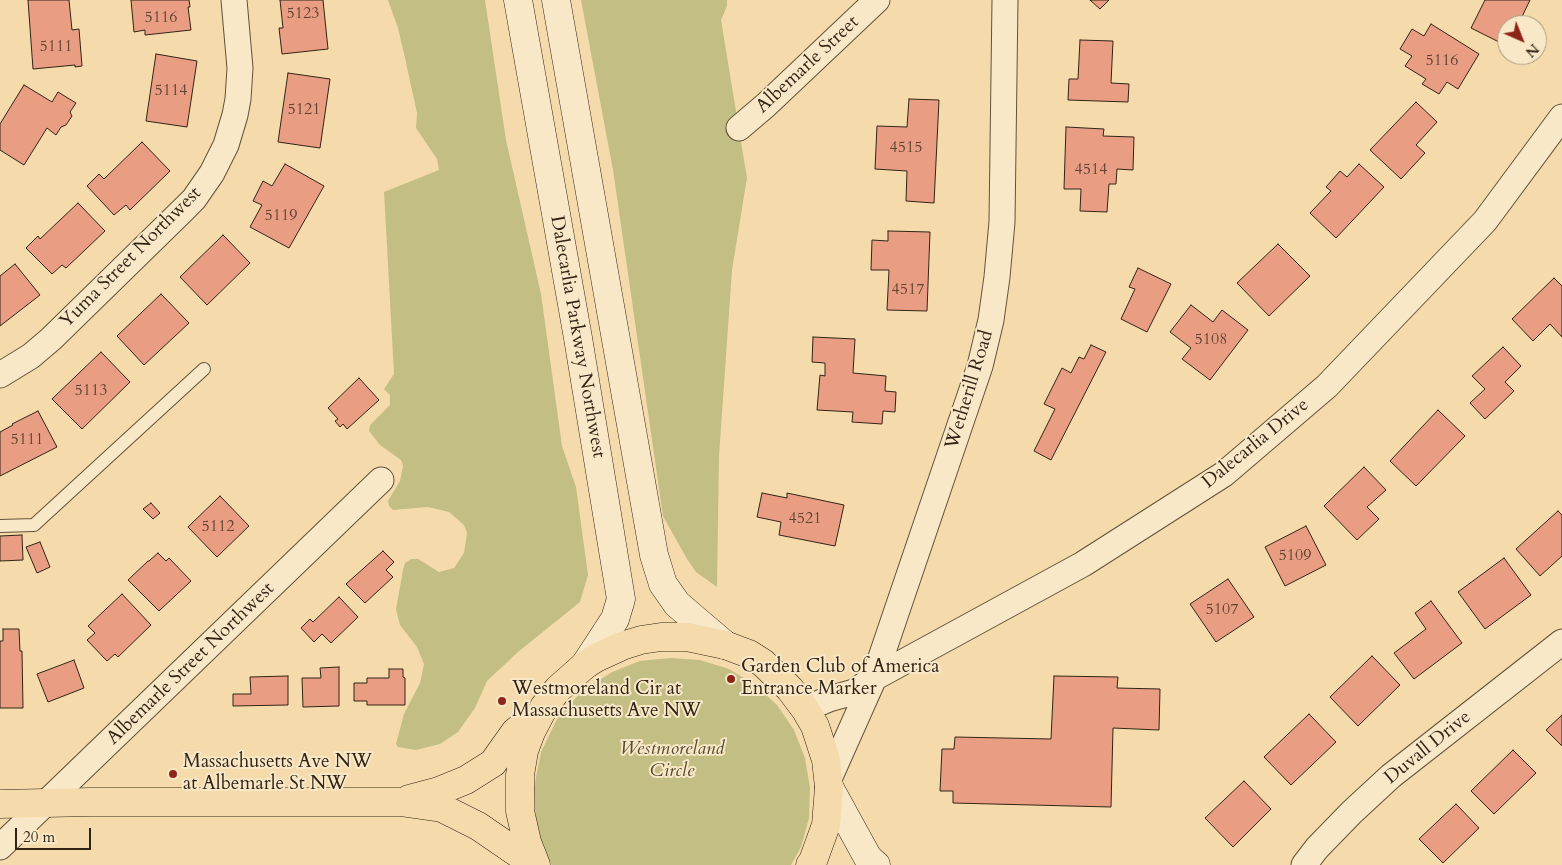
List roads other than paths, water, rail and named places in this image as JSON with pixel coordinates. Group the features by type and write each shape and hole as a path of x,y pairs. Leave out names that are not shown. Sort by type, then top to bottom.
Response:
{"main road":[{"name":"Dalecarlia Parkway Northwest","path":"518,0 622,599 615,619 586,665"},
{"name":"Dalecarlia Parkway Northwest","path":"556,0 654,555 663,584 677,604 725,645"},
{"path":"536,865 521,819 519,799 520,775 524,751 544,707 558,689 586,665 622,646 641,640 687,637 725,645 749,654 762,663 790,689 805,708 821,741 829,783 826,825 810,865"},
{"path":"400,802 439,791 466,780 493,763 515,732 544,707"},
{"path":"829,783 868,858 876,865"},
{"path":"0,804 46,802 400,802 442,808 478,826 536,865"}],"street":[{"name":"Yuma Street Northwest","path":"0,375 31,356 50,339 184,210 212,173 226,145 236,115 238,100 240,68 234,0"},
{"name":"Albemarle Street","path":"739,128 766,106 877,0"},
{"name":"Wetherill Road","path":"874,678 980,366 991,320 1002,222 1005,0"},
{"name":"Dalecarlia Drive","path":"805,708 854,692 874,678 1084,564 1224,474 1327,386 1485,220 1562,117"},
{"name":"Albemarle Street Northwest","path":"0,847 381,480"},
{"name":"Duvall Drive","path":"1304,865 1317,848 1346,818 1391,776 1562,642"},
{"path":"829,783 874,678"}],"lane":[{"path":"0,526 34,525 204,369"}],"place":[{"name":"Garden Club of America Entrance Marker","path":"731,679"},
{"name":"Westmoreland Cir at Massachusetts Ave NW","path":"502,701"},
{"name":"Massachusetts Ave NW at Albemarle St NW","path":"173,774"}],"park label":[{"name":"Westmoreland Circle","path":"672,761"}]}
